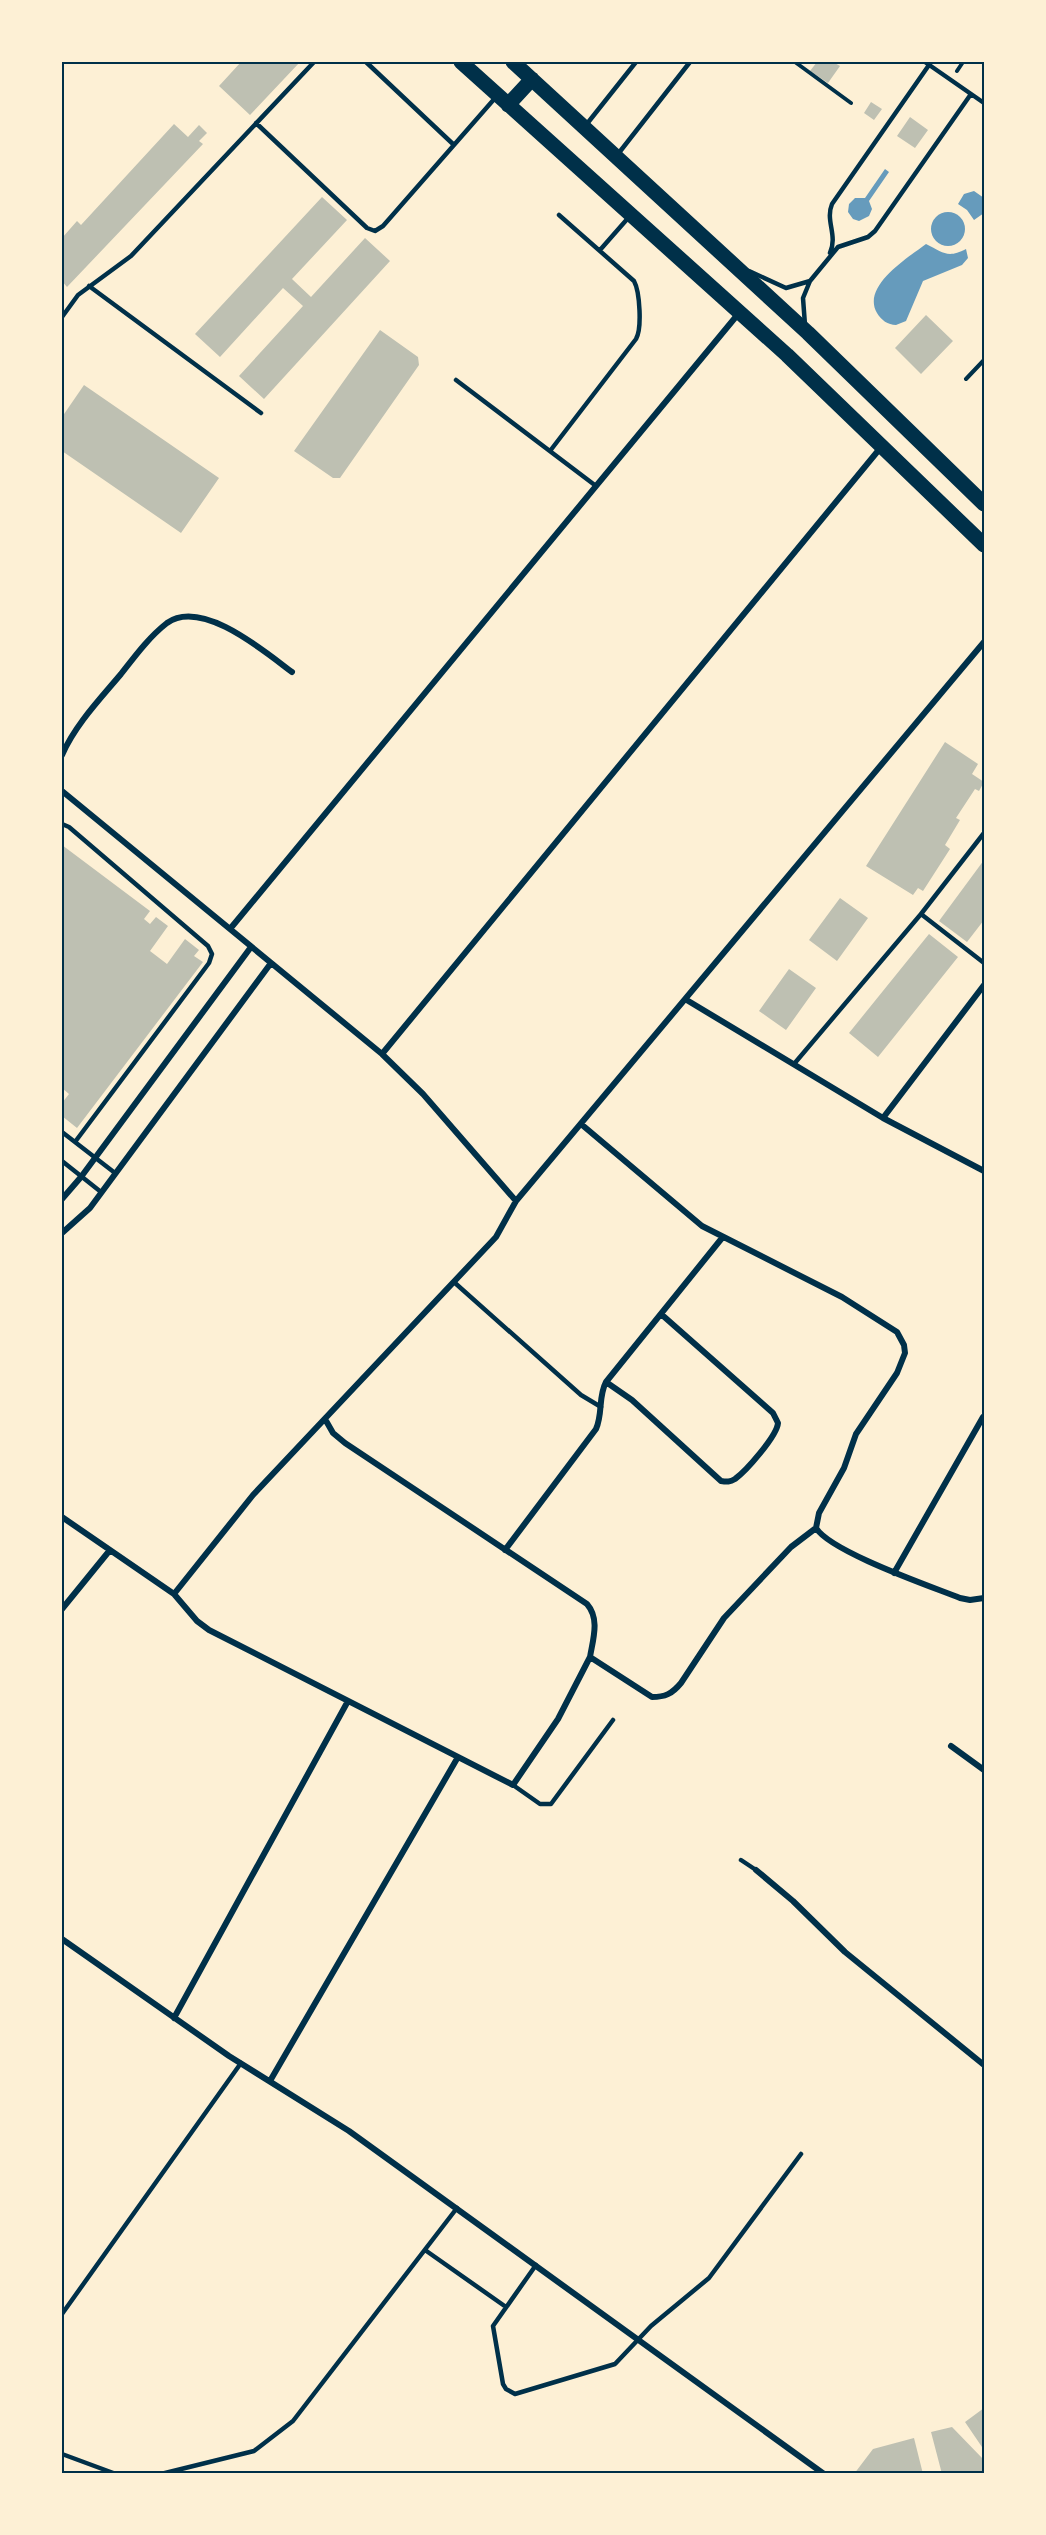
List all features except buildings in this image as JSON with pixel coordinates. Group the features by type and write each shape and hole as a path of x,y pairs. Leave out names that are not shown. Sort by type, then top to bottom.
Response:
{"main road":[{"path":"461,62 740,312 984,545"},
{"path":"513,62 808,333 984,504"},
{"path":"502,100 532,79"}],"street":[{"path":"230,929 740,312"},
{"path":"382,1054 882,446"},
{"path":"62,755 68,742 104,693 149,640 169,621 192,617 216,622 239,634 292,672"},
{"path":"174,1594 254,1495 496,1237 516,1201 984,642"},
{"path":"62,791 382,1054 423,1094 516,1201"},
{"path":"62,1199 81,1177 252,947"},
{"path":"62,1233 83,1215 101,1192 271,963"},
{"path":"883,1118 984,985"},
{"path":"685,999 883,1118 984,1171"},
{"path":"581,1124 684,1212 722,1238 842,1297 897,1332 904,1345 904,1353 897,1373 856,1434 844,1468 819,1513 816,1528 790,1547 724,1618 673,1692 663,1697 652,1697 590,1657"},
{"path":"505,1550 591,1438 601,1419 603,1389 606,1382 722,1238"},
{"path":"606,1382 632,1400 721,1481 727,1482 737,1477 775,1434 778,1423 772,1413 661,1314"},
{"path":"894,1572 983,1417"},
{"path":"62,1516 174,1594 197,1621 209,1630 513,1785 558,1719 590,1657 595,1620 593,1611 587,1604 345,1443 333,1433 325,1419"},
{"path":"816,1528 826,1539 894,1572 960,1598 970,1600 984,1598"},
{"path":"62,1609 110,1550"},
{"path":"174,2018 348,1701"},
{"path":"951,1746 984,1770"},
{"path":"270,2081 458,1757"},
{"path":"756,1870 793,1901 845,1952 984,2064"},
{"path":"62,1939 241,2063 349,2131 824,2474"}],"lane":[{"path":"62,317 78,295 131,256 314,62"},
{"path":"366,62 453,145"},
{"path":"584,127 636,62"},
{"path":"616,156 690,62"},
{"path":"829,255 834,240 828,218 832,204 927,63 984,103"},
{"path":"808,333 803,308 810,281 829,255 842,245 860,241 875,231 971,94"},
{"path":"256,123 367,228 375,231 383,226 453,145 502,100"},
{"path":"550,451 638,336 636,285 559,215"},
{"path":"600,250 631,215"},
{"path":"728,260 786,288 795,288 810,281"},
{"path":"89,286 261,413"},
{"path":"456,380 596,486"},
{"path":"62,824 69,827 208,946 212,954 209,963 75,1142"},
{"path":"794,1064 921,914 984,833"},
{"path":"921,914 984,963"},
{"path":"62,1132 115,1173"},
{"path":"62,1161 101,1192"},
{"path":"455,1283 581,1395 601,1407"},
{"path":"513,1785 540,1804 551,1804 613,1720"},
{"path":"741,1860 756,1870"},
{"path":"62,2314 241,2063"},
{"path":"536,2265 494,2322 492,2334 503,2384 506,2389 515,2394 613,2366 651,2326 709,2278 801,2154"},
{"path":"161,2474 254,2451 293,2421 457,2208"},
{"path":"425,2250 506,2307"},
{"path":"62,2454 116,2474"}],"path":[{"path":"795,62 851,103"},
{"path":"966,379 984,360"}],"water":[{"path":"885,169 889,172 869,201 872,209 869,216 859,221 853,219 848,212 849,204 855,198 865,198"},
{"path":"974,191 984,198 984,213 974,220 967,210 958,204 964,194"},
{"path":"948,212 960,217 965,229 960,241 948,246 936,241 931,229 936,217"},
{"path":"926,244 949,254 966,249 968,258 962,265 923,281 906,321 896,325 888,323 877,313 874,303 876,293 889,273"}]}
